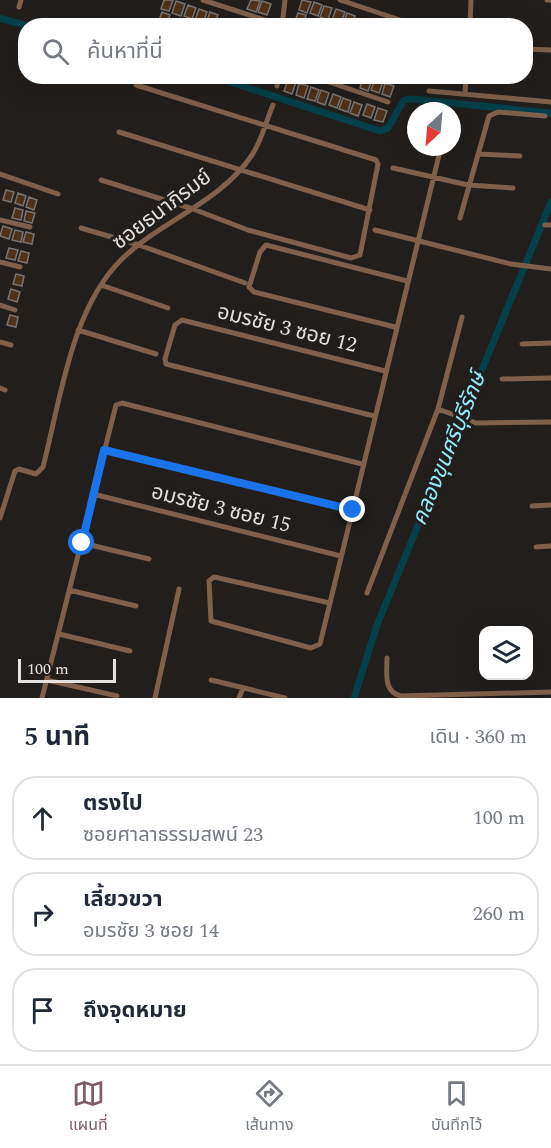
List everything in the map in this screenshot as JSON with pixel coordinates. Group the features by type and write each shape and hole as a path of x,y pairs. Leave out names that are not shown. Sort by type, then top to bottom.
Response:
{"street":[{"path":"20,7 21,0"},
{"path":"203,0 260,18"},
{"path":"283,18 285,0"},
{"path":"340,0 394,18"},
{"path":"470,18 471,0"},
{"path":"533,49 551,50"},
{"path":"335,84 388,102"},
{"path":"465,94 466,84"},
{"path":"101,180 193,209 248,230 354,259 360,255 378,164 376,160 136,85"},
{"path":"429,91 551,102"},
{"name":"ซอยธนาภิรมย์","path":"0,518 13,474 19,469 36,474 43,467 78,330 101,285 121,260 139,245 193,209 241,170 256,149 273,105"},
{"path":"460,218 484,126 492,113 545,116"},
{"path":"119,132 370,210"},
{"path":"478,154 520,156"},
{"path":"330,603 214,577 209,581 208,620 311,648 320,644 353,510 384,371 439,156"},
{"path":"393,168 468,185 513,188"},
{"path":"0,174 57,194"},
{"path":"0,220 30,227"},
{"path":"81,228 139,245 245,283"},
{"path":"375,230 511,264 551,269"},
{"path":"396,327 254,292 249,287 260,252 266,245 407,281"},
{"path":"0,262 20,267"},
{"path":"101,285 168,308"},
{"path":"0,305 15,310"},
{"path":"367,593 438,409 462,317"},
{"name":"อมรชัย 3 ซอย 12","path":"374,417 166,364 165,359 175,325 182,320 384,371"},
{"path":"78,330 156,354"},
{"path":"0,342 11,345"},
{"path":"522,344 551,343"},
{"path":"502,379 551,378"},
{"path":"42,698 82,543 112,411 122,403 362,464"},
{"path":"438,409 465,421 482,424 551,422"},
{"path":"104,450 353,510"},
{"name":"อมรชัย 3 ซอย 15","path":"93,494 341,556"},
{"path":"532,506 551,505"},
{"path":"82,543 149,559"},
{"path":"536,547 551,546"},
{"path":"155,698 179,589"},
{"path":"69,590 136,606"},
{"path":"59,634 130,651"},
{"path":"387,658 387,683 394,694 490,696 551,692"},
{"path":"47,680 117,696"},
{"path":"211,680 285,698"},
{"path":"240,698 243,688"}],"building":[{"path":"164,0 173,0 169,11 161,9"},
{"path":"251,0 260,1 256,12 247,9"},
{"path":"302,0 311,2 307,13 299,10"},
{"path":"176,1 185,4 181,16 172,13"},
{"path":"262,1 271,4 267,15 258,12"},
{"path":"314,2 322,5 318,16 310,13"},
{"path":"188,5 196,8 192,18 184,16"},
{"path":"324,6 332,8 329,18 320,17"},
{"path":"199,9 207,12 205,18 196,18"},
{"path":"336,9 345,12 343,18 333,18"},
{"path":"162,12 170,15 169,18 160,18"},
{"path":"210,12 218,15 217,18 208,18"},
{"path":"298,13 306,15 305,18 296,18"},
{"path":"347,13 355,16 354,18 345,18"},
{"path":"287,84 295,84 292,94 284,91"},
{"path":"299,84 308,86 304,98 296,95"},
{"path":"361,84 371,84 368,91 360,88"},
{"path":"373,84 382,84 379,93 371,90"},
{"path":"385,84 394,86 390,97 382,94"},
{"path":"311,87 319,90 315,101 307,99"},
{"path":"321,90 329,93 325,105 317,102"},
{"path":"333,94 341,97 337,108 329,105"},
{"path":"343,98 351,101 348,112 339,109"},
{"path":"354,102 362,105 358,116 350,113"},
{"path":"367,104 375,107 371,118 363,115"},
{"path":"378,108 387,111 383,122 374,120"},
{"path":"6,190 14,192 11,202 3,200"},
{"path":"18,193 26,196 23,206 15,203"},
{"path":"29,197 37,200 34,210 26,207"},
{"path":"15,208 23,210 21,220 12,218"},
{"path":"26,211 35,213 32,223 24,221"},
{"path":"3,226 12,229 9,239 0,236"},
{"path":"15,230 23,232 21,242 12,240"},
{"path":"26,232 34,234 32,244 23,242"},
{"path":"9,248 18,250 15,260 6,258"},
{"path":"21,251 29,253 27,263 18,261"},
{"path":"16,274 24,276 22,286 13,284"},
{"path":"11,289 20,292 17,302 8,299"},
{"path":"10,315 18,317 16,327 7,325"}],"waterway":[{"path":"0,18 18,23"},
{"path":"236,84 380,131 388,128 404,100 412,99 551,113"},
{"name":"คลองขุนศรีบุรีรักษ์","path":"354,698 377,625 551,202"}],"route":[{"path":"82,543 104,450 353,510"}]}
